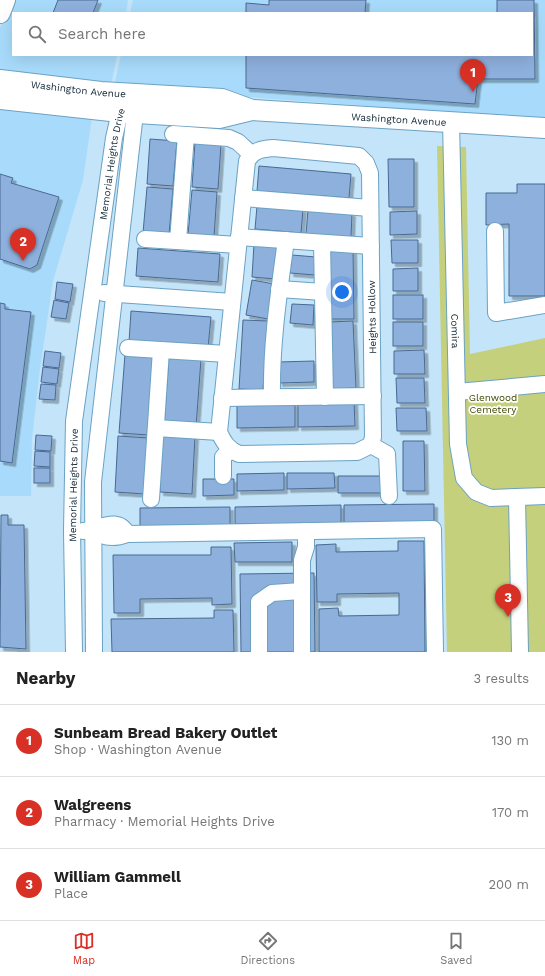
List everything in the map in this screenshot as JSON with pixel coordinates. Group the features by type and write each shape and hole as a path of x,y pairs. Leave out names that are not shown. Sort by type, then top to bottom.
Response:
{"main road":[{"path":"0,14 5,0"},
{"name":"Washington Avenue","path":"0,80 130,94 177,120"},
{"name":"Washington Avenue","path":"0,99 177,120 222,99 252,110 545,128"}],"street":[{"name":"Memorial Heights Drive","path":"94,652 92,482 115,293 130,94"},
{"name":"Memorial Heights Drive","path":"74,652 72,531 74,421 114,138 128,113"},
{"path":"178,241 177,120 238,142 251,154 247,161 222,398 219,432 224,444 230,450 239,454 357,452 371,445 387,454 388,496"},
{"name":"Comira","path":"451,122 458,444 464,478 476,492 491,498 545,496"},
{"name":"Heights Hollow","path":"251,154 259,150 273,148 359,156 366,163 370,173 373,437 371,445"},
{"path":"243,198 370,208"},
{"path":"495,231 496,313 545,305"},
{"path":"145,239 178,241 286,240 371,246"},
{"path":"272,397 272,370 279,289 286,240"},
{"path":"322,243 325,397"},
{"path":"279,289 323,292"},
{"path":"93,292 232,302"},
{"path":"128,348 227,354"},
{"path":"151,499 161,350"},
{"path":"457,392 545,384"},
{"path":"222,398 372,396"},
{"path":"156,428 219,432"},
{"path":"223,476 223,457 230,450"},
{"path":"517,497 520,652"},
{"path":"72,531 92,530 102,537 133,534 433,529 435,652"},
{"path":"302,652 302,560 306,548 306,531"},
{"path":"260,652 259,602 272,593 301,591"}],"shaded area":[{"path":"10,0 128,0 126,12 12,12 12,56 117,56 111,86 0,73 0,28"},
{"path":"133,0 545,0 545,119 114,87 121,56 533,56 533,12 130,12"},
{"path":"0,107 92,117 83,180 53,281 40,369 32,439 31,496 0,496"}],"green space":[{"name":"Glenwood Cemetery","path":"437,146 466,147 470,354 545,338 545,652 447,652"}],"building":[{"path":"58,0 98,0 93,12 53,12"},
{"path":"269,0 366,0 365,12 246,12 246,3 269,5"},
{"path":"497,0 534,0 535,79 478,79 475,104 246,88 246,56 533,56 533,12 497,12"},
{"path":"150,139 177,141 173,186 147,184"},
{"path":"195,142 221,144 218,189 192,187"},
{"path":"388,159 414,159 414,207 389,207"},
{"path":"259,166 351,174 349,198 257,191"},
{"path":"0,174 13,178 11,183 59,197 37,265 30,269 0,259"},
{"path":"517,184 545,184 545,296 509,296 509,224 486,225 486,193 517,193"},
{"path":"147,187 173,189 169,235 143,233"},
{"path":"192,190 217,192 214,237 188,235"},
{"path":"257,206 303,209 301,233 255,229"},
{"path":"308,210 352,213 351,237 306,234"},
{"path":"417,211 417,234 390,235 390,212"},
{"path":"391,240 418,240 418,263 392,263"},
{"path":"254,244 279,246 276,279 252,277"},
{"path":"138,248 220,254 218,282 136,276"},
{"path":"328,250 353,250 354,319 329,319"},
{"path":"292,255 316,257 315,275 290,273"},
{"path":"418,268 418,291 393,291 393,269"},
{"path":"252,280 274,284 268,319 246,315"},
{"path":"57,282 73,284 70,302 55,299"},
{"path":"393,295 423,295 423,319 393,319"},
{"path":"54,300 69,303 66,319 51,317"},
{"path":"0,303 5,304 5,309 31,312 12,463 0,461"},
{"path":"292,304 314,305 313,325 290,323"},
{"path":"131,311 211,317 208,348 129,342"},
{"path":"243,320 268,321 263,390 239,389"},
{"path":"353,321 356,388 331,389 329,322"},
{"path":"393,322 423,322 423,346 393,346"},
{"path":"424,350 425,374 394,374 394,351"},
{"path":"45,351 61,353 59,368 43,366"},
{"path":"125,354 156,357 149,435 119,433"},
{"path":"169,356 201,359 196,427 164,425"},
{"path":"314,361 314,382 279,383 278,362"},
{"path":"43,367 59,369 57,384 41,382"},
{"path":"396,378 424,378 425,403 397,403"},
{"path":"41,384 56,385 55,400 39,399"},
{"path":"354,401 355,426 298,427 298,402"},
{"path":"295,403 295,427 237,428 237,404"},
{"path":"396,408 426,408 427,431 397,431"},
{"path":"162,434 195,436 192,494 160,492"},
{"path":"36,435 52,436 51,451 35,450"},
{"path":"118,436 148,438 145,494 115,492"},
{"path":"403,441 424,441 425,491 403,491"},
{"path":"35,451 50,452 50,467 34,466"},
{"path":"34,468 50,468 50,483 34,483"},
{"path":"284,473 284,490 237,491 237,474"},
{"path":"287,473 334,473 335,488 287,489"},
{"path":"338,476 386,476 387,493 338,493"},
{"path":"203,479 234,479 234,495 203,496"},
{"path":"434,504 434,522 344,523 344,505"},
{"path":"341,505 341,523 235,524 235,507"},
{"path":"230,507 230,525 140,527 140,508"},
{"path":"1,515 8,515 8,525 24,525 26,649 0,647"},
{"path":"398,541 424,541 425,652 319,652 319,609 338,608 339,616 399,615 399,593 337,594 337,602 317,602 316,545 336,544 336,552 398,551"},
{"path":"292,542 292,562 235,562 234,543"},
{"path":"211,547 231,547 232,604 212,605 212,598 140,599 140,613 114,613 113,555 211,555"},
{"path":"314,573 315,652 241,652 240,574"},
{"path":"214,610 233,610 234,652 112,652 111,619 214,618"}],"place":[{"name":"Sunbeam Bread Bakery Outlet","path":"473,92"},
{"name":"Walgreens","path":"23,261"},
{"name":"William Gammell","path":"508,617"}]}
